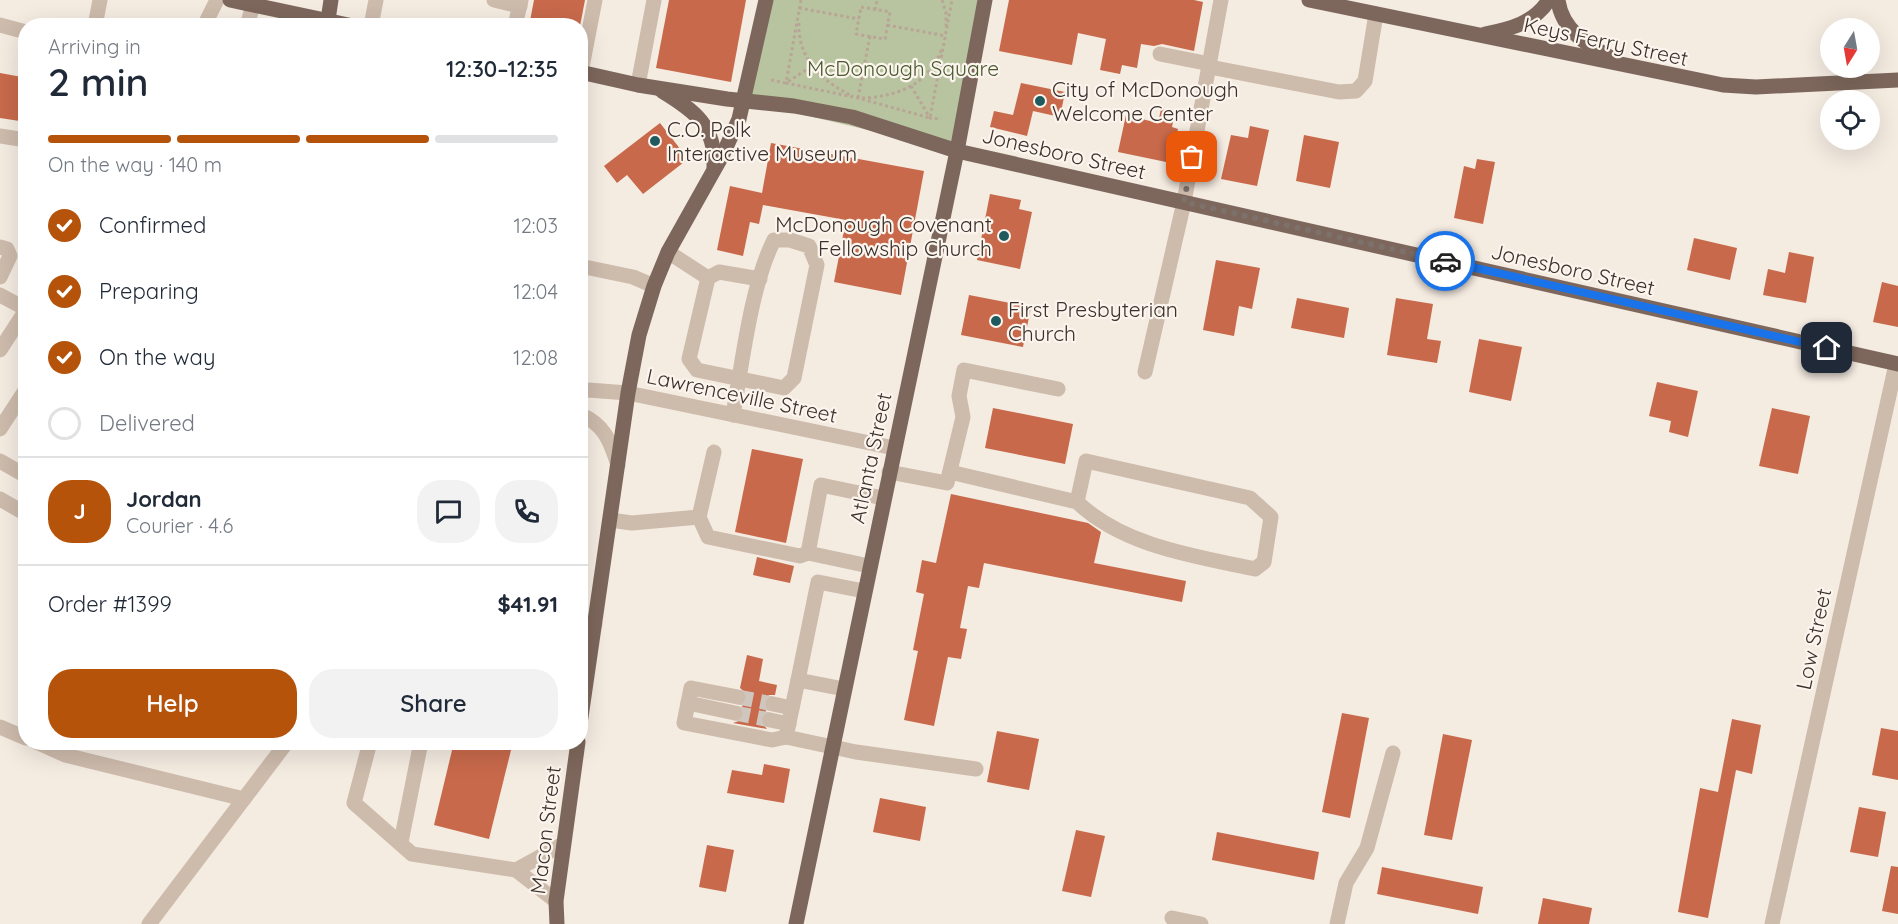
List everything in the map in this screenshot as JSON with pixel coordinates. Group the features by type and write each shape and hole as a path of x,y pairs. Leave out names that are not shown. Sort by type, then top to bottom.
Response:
{"main road":[{"path":"230,0 308,18"},
{"path":"322,18 331,0"},
{"path":"588,664 628,393 639,335 654,286 668,252 714,170 745,101 766,0"},
{"name":"Atlanta Street","path":"796,924 957,151 985,0"},
{"name":"Keys Ferry Street","path":"1309,0 1695,81 1756,87 1898,80"},
{"path":"1477,35 1517,27 1531,20 1549,0"},
{"path":"1558,0 1563,18 1583,42 1626,67"},
{"path":"588,73 656,88 693,110 703,123 715,147 714,170"},
{"name":"Jonesboro Street","path":"656,88 794,106 852,117 957,151 1897,364"},
{"name":"Macon Street","path":"557,924 556,901 577,750"}],"street":[{"path":"97,18 100,0"},
{"path":"208,18 217,0"},
{"path":"373,18 376,0"},
{"path":"494,0 520,3 517,18"},
{"path":"588,36 595,0"},
{"path":"638,84 654,0"},
{"path":"1145,372 1184,202 1221,0"},
{"path":"249,18 253,5"},
{"path":"1161,54 1339,92 1356,90 1365,81 1376,14"},
{"path":"0,25 18,30"},
{"path":"0,136 18,139"},
{"path":"733,415 739,380 764,261 774,240 790,240 808,246 817,265 794,378 784,388 739,380 697,370 689,359 708,278 719,272 760,279"},
{"path":"0,247 7,249 10,256 0,277"},
{"path":"668,252 708,278"},
{"path":"588,268 633,278 654,286"},
{"path":"0,295 18,305"},
{"path":"0,350 18,322"},
{"name":"Low Street","path":"1772,924 1897,364"},
{"path":"889,472 947,483 963,417 958,396 964,370 1058,389"},
{"name":"Lawrenceville Street","path":"588,390 628,393 894,448"},
{"path":"0,429 18,401"},
{"path":"588,418 596,421 607,434 618,465"},
{"path":"714,452 699,517 708,537 800,556 808,553 869,566"},
{"path":"0,461 18,471"},
{"path":"950,472 1077,502 1094,518 1124,534 1192,555 1255,569 1264,562 1271,517 1250,498 1086,461 1077,502"},
{"path":"808,553 821,485 883,498"},
{"path":"0,499 18,509"},
{"path":"610,520 632,523 699,517"},
{"path":"688,703 737,705 691,688 688,703 684,723 772,740 789,723 818,582 864,591"},
{"path":"588,629 595,624"},
{"path":"798,680 844,689"},
{"path":"772,712 832,747 975,769"},
{"path":"0,727 18,735"},
{"path":"54,750 65,755 244,799"},
{"path":"149,924 281,750"},
{"path":"368,750 354,803 412,854 516,870 556,901"},
{"path":"401,842 419,750"},
{"path":"1337,924 1346,884 1366,848 1393,753"},
{"path":"516,870 563,844"},
{"path":"1172,918 1201,924"}],"path":[{"path":"786,83 802,0"},
{"path":"875,10 877,0"},
{"path":"799,8 798,32 804,54 812,66 836,89 858,98 882,98 911,86 924,77 938,58 946,36 946,13 942,0"},
{"path":"930,117 952,0"},
{"path":"861,7 875,10 890,12 885,39 856,34 861,7"},
{"path":"799,8 859,19"},
{"path":"887,25 946,36"},
{"path":"858,98 870,36"},
{"path":"786,83 812,66"},
{"path":"771,80 858,98 941,119"},
{"path":"911,86 930,117"}],"green space":[{"name":"McDonough Square","path":"766,0 986,0 957,151 745,101"}],"building":[{"path":"534,0 585,0 582,18 531,18"},
{"path":"669,0 746,0 731,82 656,68"},
{"path":"1009,0 1194,0 1203,2 1194,51 1162,44 1154,46 1141,44 1137,68 1122,65 1120,74 1100,70 1106,39 1078,33 1072,65 999,51"},
{"path":"0,73 18,76 18,121 0,118"},
{"name":"City of McDonough Welcome Center","path":"1021,83 1065,92 1060,117 1033,111 1027,136 990,127 994,111 1013,115"},
{"path":"1161,109 1175,112 1172,127 1178,129 1171,163 1118,152 1126,115 1158,123"},
{"name":"C.O. Polk Interactive Museum","path":"660,123 688,159 643,194 627,175 617,183 604,166"},
{"path":"1250,126 1269,130 1257,186 1221,179 1231,135 1248,138"},
{"path":"1304,135 1339,142 1330,188 1296,181"},
{"path":"771,143 924,171 901,295 834,282 846,220 763,205 759,224 750,222 743,256 717,250 730,186 762,193"},
{"path":"1477,159 1495,162 1483,224 1454,218 1464,166 1475,169"},
{"name":"McDonough Covenant Fellowship Church","path":"990,194 1021,200 1019,209 1032,212 1020,269 977,260"},
{"path":"1694,238 1737,248 1730,280 1687,270"},
{"path":"1789,252 1814,257 1806,303 1763,295 1768,269 1785,273"},
{"path":"1216,260 1260,268 1252,309 1239,306 1234,336 1203,330"},
{"path":"1882,282 1898,286 1898,327 1873,322"},
{"name":"First Presbyterian Church","path":"969,295 1031,307 1023,347 961,335"},
{"path":"1297,298 1349,308 1344,338 1291,328"},
{"path":"1396,298 1433,304 1427,339 1441,341 1437,363 1387,355"},
{"path":"1479,339 1522,347 1511,401 1469,392"},
{"path":"1657,382 1698,391 1688,437 1669,432 1671,421 1649,416"},
{"path":"993,408 1073,424 1065,464 985,448"},
{"path":"1772,408 1810,416 1798,474 1759,466"},
{"path":"752,449 803,459 786,543 735,532"},
{"path":"951,494 1088,523 1101,532 1094,563 1186,581 1182,602 984,563 979,588 968,586 960,628 967,629 961,659 948,657 934,726 904,720 918,651 913,650 924,594 916,592 922,560 936,563"},
{"path":"757,557 794,566 790,583 753,575"},
{"path":"747,655 763,659 759,681 777,685 775,695 769,695 764,701 766,711 761,717 761,722 767,729 733,723 742,720 745,714 742,706 746,703 747,694 740,688"},
{"path":"1342,713 1369,718 1350,818 1322,812"},
{"path":"1732,719 1761,725 1752,774 1736,770 1708,918 1678,912 1700,788 1718,792"},
{"path":"1881,728 1898,731 1898,780 1872,775"},
{"path":"997,731 1039,739 1029,790 987,782"},
{"path":"1443,734 1472,740 1452,840 1424,835"},
{"path":"452,750 511,750 489,839 434,825"},
{"path":"764,764 790,769 784,803 727,793 732,770 762,775"},
{"path":"880,798 926,807 920,841 873,832"},
{"path":"1859,807 1886,812 1878,857 1850,852"},
{"path":"1076,830 1105,836 1091,897 1062,891"},
{"path":"1217,832 1319,852 1314,880 1212,860"},
{"path":"707,845 734,850 726,892 699,887"},
{"path":"1891,866 1898,867 1898,914 1882,911"},
{"path":"1382,867 1483,887 1478,914 1377,894"},
{"path":"1543,898 1592,908 1589,924 1538,924"}],"tunnel":[{"path":"738,697 773,704"},
{"path":"735,713 770,720"}],"way so far":[{"path":"1192,157 1184,202 1445,261"}],"place":[{"name":"City of McDonough Welcome Center","path":"1040,101"},
{"name":"C.O. Polk Interactive Museum","path":"655,141"},
{"name":"McDonough Covenant Fellowship Church","path":"1004,236"},
{"name":"First Presbyterian Church","path":"996,321"}],"route":[{"path":"1445,261 1827,348"}]}
